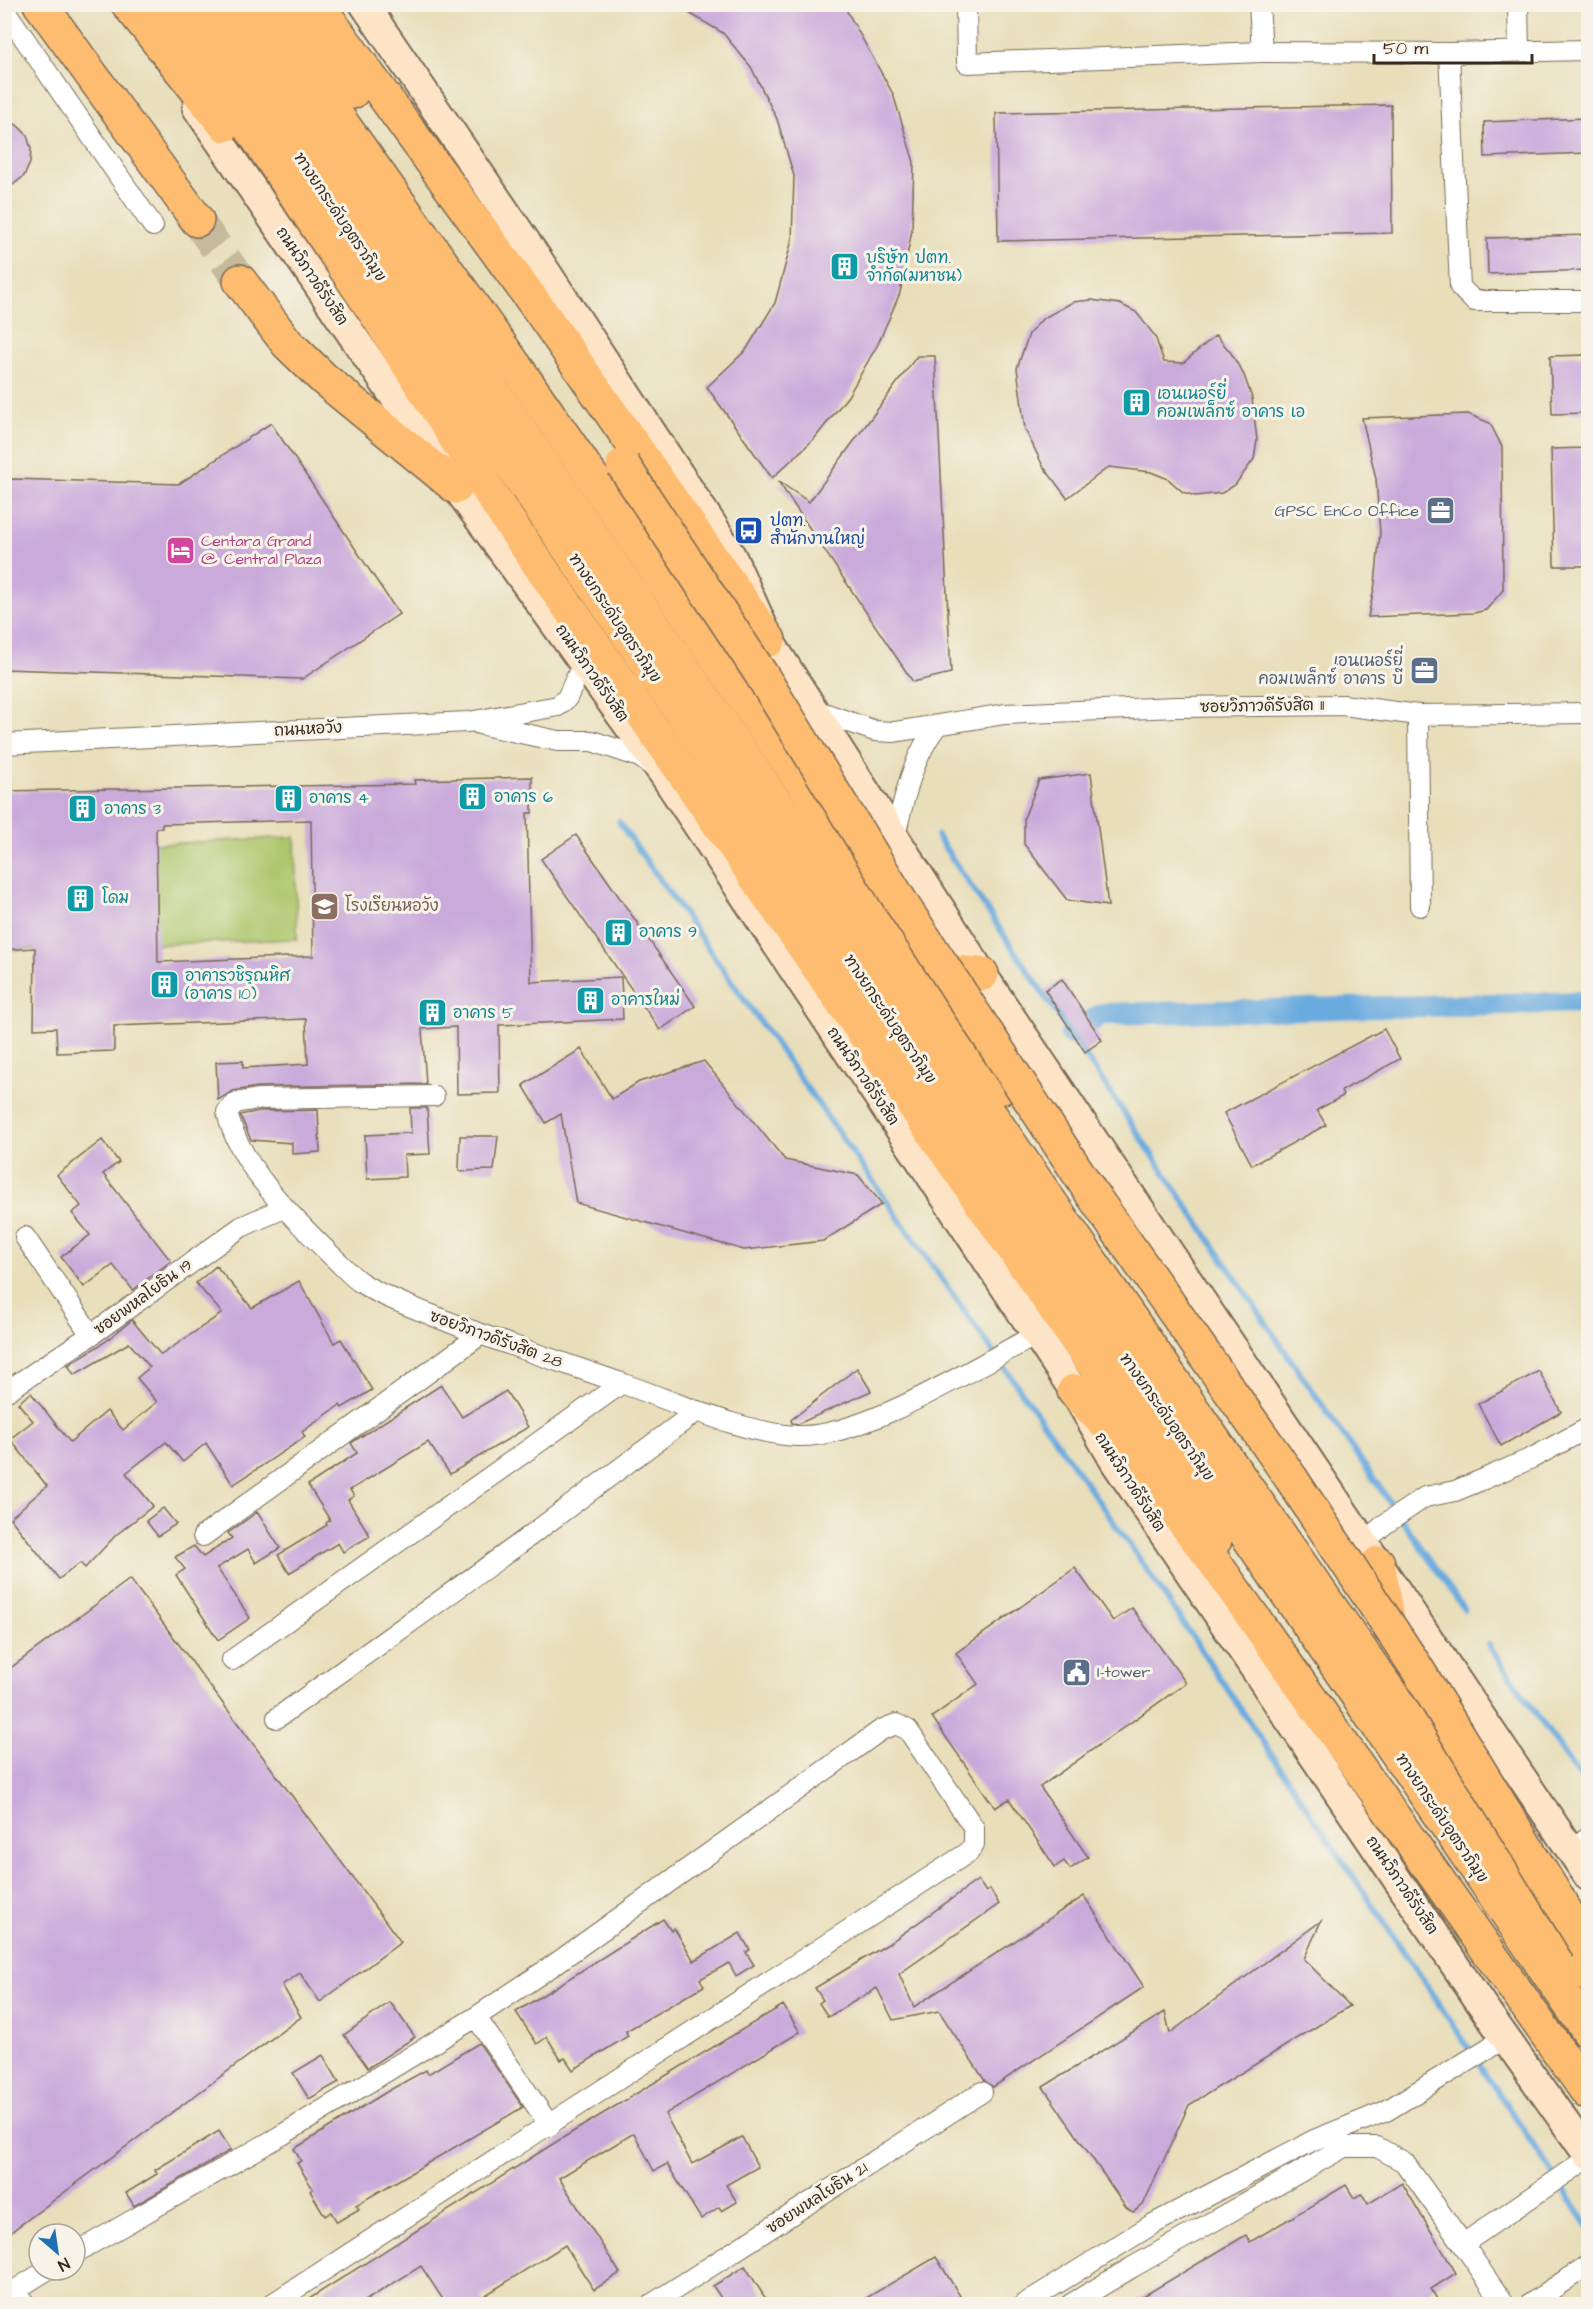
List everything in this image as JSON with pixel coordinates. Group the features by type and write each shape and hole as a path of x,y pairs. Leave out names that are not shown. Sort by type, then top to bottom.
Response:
{"highway":[{"path":"40,4 197,220"},
{"path":"127,4 376,314"},
{"name":"ถนนวิภาวดีรังสิต","path":"164,4 196,47 376,314 501,510 1588,2075"},
{"name":"ทางยกระดับอุตราภิมุข","path":"194,4 1588,2031"},
{"name":"ทางยกระดับอุตราภิมุข","path":"227,4 1236,1472 1588,1975"},
{"path":"257,4 548,413 805,787 923,970 1588,1934"},
{"path":"286,4 465,242 623,465 761,674 904,907 1094,1197 1284,1468 1416,1667 1588,1948"},
{"path":"317,4 607,406 769,640"},
{"path":"240,281 287,344 324,378 456,487"},
{"path":"923,970 982,975"},
{"path":"1074,1390 1137,1460 1210,1556 1588,2094"},
{"path":"1371,1553 1394,1655"}],"main road":[{"name":"ถนนวิภาวดีรังสิต","path":"127,4 456,487 584,661 664,775 1074,1390 1115,1462 1588,2157"},
{"path":"364,4 716,529 732,557 769,640 982,975 1371,1553 1579,1844 1588,1876"}],"street":[{"path":"966,4 967,63 1262,52 1449,53 1588,50"},
{"path":"1259,4 1262,52"},
{"path":"1518,4 1519,50"},
{"path":"4,9 153,226"},
{"path":"1449,53 1460,287 1474,301 1588,301"},
{"name":"ถนนหอวัง","path":"4,744 468,722 558,706 567,698 584,661"},
{"name":"ซอยวิภาวดีรังสิต 11","path":"815,710 875,731 894,732 1005,714 1177,707 1343,705 1418,715 1588,713"},
{"path":"1418,715 1420,906"},
{"path":"468,722 558,741 592,741 640,757 664,775"},
{"path":"895,835 911,771 924,742 936,727"},
{"name":"ซอยวิภาวดีรังสิต 28","path":"434,1096 258,1099 235,1103 227,1112 230,1128 239,1146 284,1208 358,1281 382,1294 480,1335 697,1411 760,1429 797,1436 822,1434 854,1426 889,1411 1036,1335"},
{"name":"ซอยพหลโยธิน 19","path":"4,1393 91,1335 241,1227 284,1208"},
{"path":"25,1237 91,1335"},
{"path":"203,1536 480,1335"},
{"path":"232,1660 622,1383"},
{"path":"277,1718 506,1554 697,1411"},
{"path":"1371,1553 1385,1524 1425,1497 1455,1491 1484,1479 1532,1458 1588,1428"},
{"path":"87,2246 282,2135 476,2017 564,1958 888,1726 896,1724 908,1730 974,1828 974,1844 961,1859 272,2304"},
{"path":"476,2017 550,2126"},
{"path":"1024,2304 1153,2224 1314,2140 1386,2111 1505,2038"},
{"name":"ซอยพหลโยธิน 21","path":"652,2304 982,2092"},
{"path":"1071,2304 1344,2146 1377,2147 1404,2162 1504,2304"},
{"path":"1463,2244 1588,2157"},
{"path":"1530,2304 1588,2265"},
{"path":"15,2297 33,2282"}],"green space":[{"path":"295,837 297,939 5,950 5,852"}],"building":[{"name":"บริษัท ปตท. จำกัด(มหาชน)","path":"674,4 843,4 893,94 914,162 912,230 900,293 878,344 848,396 815,438 772,478 707,387 746,350 775,303 792,240 794,176 777,119 751,67 723,33"},
{"path":"1391,105 1392,233 998,241 996,113"},
{"path":"1588,118 1588,153 1485,157 1484,122"},
{"path":"4,119 17,125 27,135 31,149 30,163 24,176 4,192"},
{"path":"1588,235 1588,270 1488,274 1487,238"},
{"name":"เอนเนอร์ยี่ คอมเพล็กซ์ อาคาร เอ","path":"1091,300 1120,304 1136,312 1155,336 1164,362 1183,363 1216,335 1231,353 1244,375 1252,398 1257,440 1254,459 1235,485 1222,493 1195,496 1183,492 1168,479 1151,472 1109,467 1067,498 1043,466 1025,429 1017,368 1029,334 1042,319 1073,302"},
{"path":"1588,355 1588,413 1552,414 1550,356"},
{"path":"917,356 935,356 951,673 913,682 778,481 809,502"},
{"path":"1468,414 1490,423 1502,447 1503,590 1486,610 1474,613 1368,617 1375,584 1380,533 1376,479 1362,418"},
{"name":"Centara Grand @ Central Plaza","path":"271,423 399,614 302,679 4,669 4,485 12,479 179,484"},
{"path":"1588,448 1588,566 1554,566 1551,449"},
{"path":"1091,773 1108,906 1067,900 1024,844 1024,818 1039,780"},
{"name":"โรงเรียนหอวัง","path":"532,777 532,813 527,813 531,982 621,977 623,1019 499,1025 500,1093 457,1094 456,1027 422,1029 426,1084 258,1087 233,1091 218,1100 216,1062 243,1061 243,1068 308,1064 306,1019 114,1026 114,1051 57,1053 56,1028 34,1029 35,948 4,950 4,791 415,784 414,780","holes":["311,820 313,956 158,962 156,828 162,828 162,824"]},
{"name":"อาคาร 9","path":"576,835 695,1006 660,1030 541,859"},
{"path":"1062,979 1102,1040 1085,1052 1045,990"},
{"path":"1384,1029 1400,1059 1341,1091 1343,1096 1317,1110 1326,1125 1252,1165 1224,1113"},
{"path":"581,1049 612,1099 639,1082 704,1061 785,1160 858,1175 882,1204 823,1241 744,1250 576,1203 561,1114 546,1123 523,1085"},
{"path":"410,1108 427,1108 430,1154 404,1155 405,1177 367,1179 365,1135 411,1133"},
{"path":"318,1110 320,1152 292,1154 292,1143 251,1140 240,1115 259,1111"},
{"path":"460,1136 498,1136 494,1170 459,1171"},
{"path":"102,1140 119,1162 103,1174 171,1261 133,1290 113,1265 84,1287 61,1257 90,1235 72,1213 81,1206 57,1175"},
{"path":"216,1266 252,1308 299,1281 334,1343 341,1339 372,1390 342,1408 340,1405 302,1432 305,1437 233,1485 206,1443 183,1462 166,1442 126,1473 153,1506 116,1535 85,1568 80,1563 59,1579 10,1518 47,1486 10,1439 33,1421 18,1403 31,1393 70,1442 107,1411 123,1430 157,1402 137,1378 150,1367 129,1343 74,1375 68,1365 105,1342 132,1320 161,1355 222,1313 196,1283"},
{"path":"857,1368 871,1391 798,1424 792,1423 791,1420"},
{"path":"1539,1371 1561,1412 1501,1446 1478,1404"},
{"path":"441,1385 462,1417 506,1391 528,1427 450,1474 428,1442 350,1490 354,1496 348,1500 370,1536 343,1552 338,1543 289,1573 278,1555 327,1525 326,1523 330,1520 308,1485 357,1453 351,1443"},
{"path":"163,1508 176,1524 158,1536 146,1521"},
{"path":"257,1512 280,1548 256,1563 248,1549 217,1568 250,1618 218,1640 176,1575 185,1569 175,1557 194,1546 203,1557 232,1538 228,1533"},
{"path":"1075,1568 1113,1621 1132,1608 1186,1683 1040,1787 1088,1857 1070,1869 1064,1861 1055,1867 1009,1799 995,1808 932,1717 978,1684 956,1653"},
{"path":"130,1579 401,1942 320,2002 300,1973 282,1985 301,2017 4,2237 4,1673"},
{"path":"978,1880 986,1892 990,1889 999,1904 899,1974 914,2007 1084,1896 1144,1987 993,2087 985,2081 939,2011 893,2020 877,1988 828,2017 819,2003 823,2000 815,1988 888,1944"},
{"path":"663,1919 671,1931 674,1928 694,1961 740,1933 750,1950 746,1952 754,1965 736,1976 729,1963 700,1979 704,1986 626,2031 628,2036 573,2070 565,2058 561,2060 547,2037 537,2044 516,2012"},
{"path":"1321,1921 1304,1959 1350,2006 1189,2105 1143,2205 1133,2212 1126,2207 1043,2087 1165,2012 1170,2033"},
{"path":"390,2002 415,2037 368,2068 344,2035"},
{"path":"783,2005 800,2032 665,2114 692,2164 742,2137 758,2167 726,2185 737,2202 722,2211 719,2207 701,2219 667,2164 654,2171 634,2133 559,2178 620,2273 594,2290 565,2245 481,2298 485,2304 446,2304 421,2266 360,2304 301,2304 556,2142"},
{"path":"479,2043 523,2107 356,2205 359,2209 337,2222 331,2212 325,2216 310,2191 313,2189 297,2163 301,2161 294,2149 388,2091 426,2070 428,2074"},
{"path":"323,2055 339,2082 309,2099 293,2073"},
{"path":"219,2131 231,2150 134,2206 126,2193 157,2174 155,2170"},
{"path":"1402,2183 1456,2273 1431,2289 1440,2304 1130,2304 1246,2235 1250,2242 1346,2185 1354,2198 1362,2194 1368,2204"},
{"path":"936,2257 965,2304 856,2304"},
{"path":"745,2266 769,2304 725,2304 713,2286"}],"waterway":[{"path":"619,822 1148,1571 1588,2226"},
{"path":"937,836 1291,1360 1464,1609"},
{"path":"1071,1034 1102,1014 1588,1002"},
{"path":"1488,1644 1586,1786"}],"tunnel":[{"path":"197,220 240,281"}],"place":[{"name":"บริษัท ปตท. จำกัด(มหาชน)","path":"845,267"},
{"name":"เอนเนอร์ยี่ คอมเพล็กซ์ อาคาร เอ","path":"1136,403"},
{"name":"GPSC EnCo Office","path":"1440,511"},
{"name":"ปตท. สำนักงานใหญ่","path":"749,530"},
{"name":"Centara Grand @ Central Plaza","path":"180,550"},
{"name":"เอนเนอร์ยี่ คอมเพล็กซ์ อาคาร บี","path":"1424,670"},
{"name":"อาคาร 6","path":"473,797"},
{"name":"อาคาร 4","path":"288,798"},
{"name":"อาคาร 3","path":"83,809"},
{"name":"โดม","path":"81,898"},
{"name":"โรงเรียนหอวัง","path":"324,906"},
{"name":"อาคาร 9","path":"618,932"},
{"name":"อาคารวชิรุณหิศ (อาคาร 10)","path":"164,985"},
{"name":"อาคารใหม่","path":"590,1000"},
{"name":"อาคาร 5","path":"432,1013"},
{"name":"I-tower","path":"1076,1672"}]}
